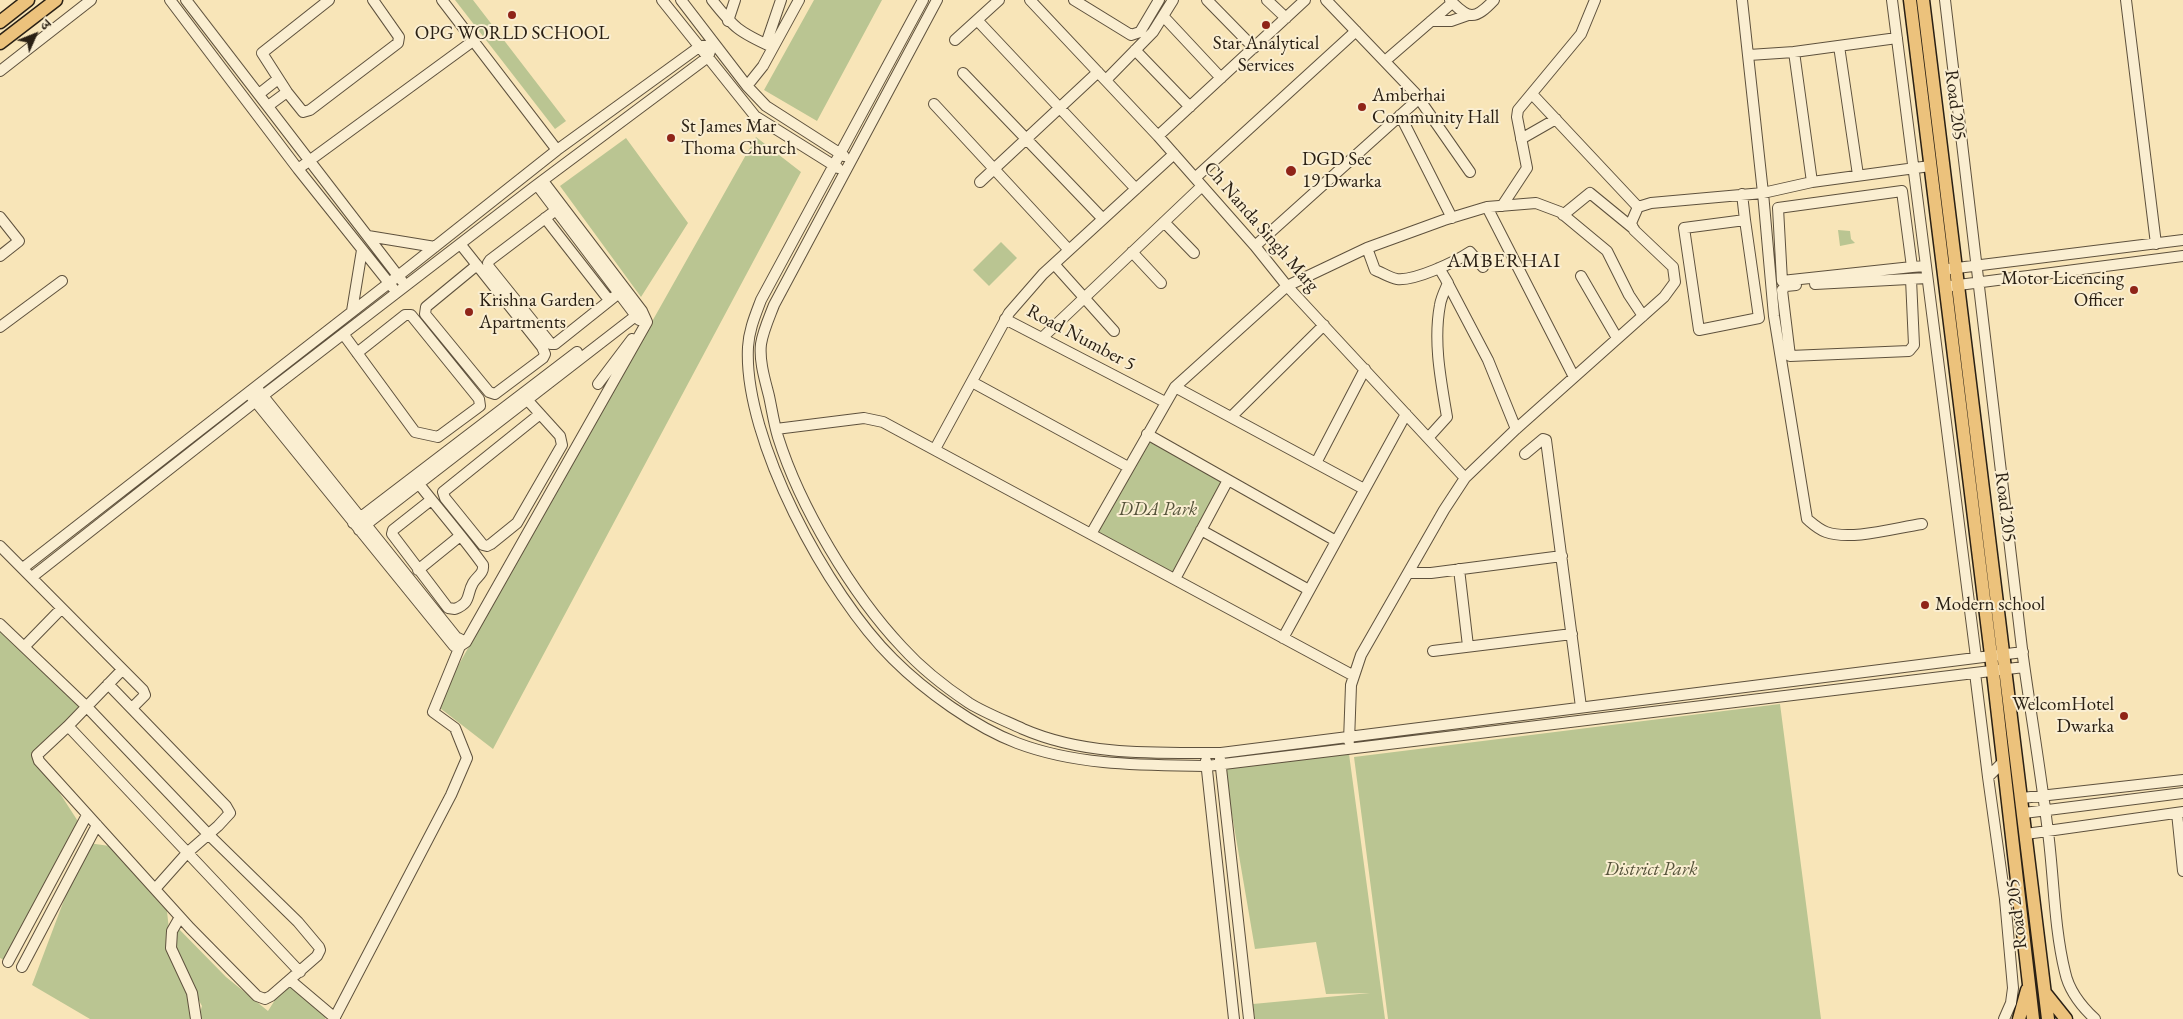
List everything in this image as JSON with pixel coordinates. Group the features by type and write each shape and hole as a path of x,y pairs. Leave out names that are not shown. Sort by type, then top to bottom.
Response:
{"main road":[{"path":"0,22 28,0"},
{"path":"0,43 56,0"},
{"name":"Road 205","path":"1910,0 1991,655 2033,1019"},
{"name":"Road 205","path":"1923,0 2048,1019"},
{"path":"2018,1019 2029,984"},
{"path":"2045,992 2066,1019"}],"street":[{"path":"0,71 91,0"},
{"path":"170,0 298,169 397,294"},
{"path":"186,0 310,159 406,287"},
{"path":"329,0 263,51 262,57 287,92 301,110 307,112 398,43 399,36 373,0"},
{"path":"442,0 557,150"},
{"path":"662,0 755,116 845,172"},
{"path":"681,0 748,86 776,114 851,161"},
{"path":"712,0 728,21 743,34 769,45"},
{"path":"728,21 735,0"},
{"path":"748,86 763,66 781,0"},
{"path":"769,45 799,0"},
{"path":"923,0 761,300 751,327 748,348 750,377 764,439 782,486 808,539 836,586 891,658 919,683 962,715 1016,743 1063,756 1120,765 1207,766 2024,667"},
{"path":"937,0 774,305 761,346 764,375 776,429 796,483 820,532 849,580 876,618 902,648 928,672 970,703 1025,730 1069,744 1122,752 1221,753 2023,652"},
{"path":"955,40 999,0"},
{"name":"Ch Nanda Singh Marg","path":"1030,0 1040,4 1098,72 1158,136 1255,246 1287,286 1466,478"},
{"path":"1074,0 1131,35 1140,32 1159,0"},
{"path":"1106,80 1153,32 1173,0"},
{"path":"1207,0 1254,48"},
{"path":"1267,0 1286,18"},
{"path":"1158,136 1306,0"},
{"path":"1326,0 1416,93 1470,172"},
{"path":"1431,21 1451,21 1468,15 1480,14 1494,0"},
{"path":"1502,206 1527,168 1517,114 1581,34 1595,0"},
{"path":"1742,0 1774,316 1807,519 1817,528 1827,533 1848,535 1922,524"},
{"path":"1892,0 1976,657"},
{"path":"1945,0 1976,282 2024,667 2048,830 2065,974 2072,993 2084,1009 2095,1019"},
{"path":"2126,0 2156,244"},
{"path":"1385,61 1451,1 1468,15"},
{"path":"1164,17 1221,78"},
{"path":"978,20 1136,188"},
{"path":"1195,178 1356,31"},
{"path":"1749,55 1794,52 1897,38"},
{"path":"298,169 473,41"},
{"path":"23,568 557,150 699,47 713,43"},
{"path":"32,577 259,398 344,336 540,183 708,57 713,43"},
{"path":"1839,46 1858,175"},
{"path":"1136,50 1190,107"},
{"path":"1794,52 1812,182"},
{"path":"980,182 1098,72"},
{"path":"963,73 1103,219"},
{"path":"259,94 278,79"},
{"path":"268,106 287,92"},
{"path":"1255,246 1416,100 1416,93"},
{"path":"1532,94 1638,207"},
{"path":"934,104 1069,250"},
{"path":"1400,115 1452,218"},
{"path":"1521,139 1556,119"},
{"path":"1005,319 1054,264 1174,154"},
{"path":"1634,229 1631,223 1638,207 1651,203 1763,193 1812,182 1930,166"},
{"path":"290,980 335,1019 451,795 467,758 455,728 433,712 463,644 646,326 646,318 637,313 618,293 556,210 540,183"},
{"path":"540,183 637,313 641,327 598,384"},
{"path":"1043,337 1202,186"},
{"path":"1912,267 1902,191 1778,208 1782,280 1925,266"},
{"path":"1348,749 1351,685 1361,655 1444,510 1466,478 1516,429 1643,316 1672,287 1676,276 1673,267 1634,229 1590,193 1563,214"},
{"path":"1742,194 1759,318 1699,330 1684,228 1745,220"},
{"path":"1091,534 1175,387 1287,286 1367,248 1486,208 1536,202 1563,214 1607,251 1643,316"},
{"path":"1486,208 1574,377"},
{"path":"556,210 490,260 488,263 489,267 551,344 554,344 618,293"},
{"path":"0,217 19,241 0,256"},
{"path":"546,218 609,300"},
{"path":"1164,222 1194,253"},
{"path":"368,236 435,247"},
{"path":"1943,270 2183,240"},
{"path":"461,245 542,348 556,369"},
{"path":"1367,248 1375,270 1397,279 1428,273 1470,252 1483,267"},
{"path":"352,311 362,250"},
{"path":"1132,252 1162,283"},
{"path":"1945,286 2183,256"},
{"path":"1054,264 1114,331"},
{"path":"477,265 426,307 425,314 492,394 498,392 543,358 545,354"},
{"path":"1439,268 1488,360 1516,429"},
{"path":"1581,276 1617,338"},
{"path":"1911,279 1914,345 1909,351 1792,357 1789,354 1782,290 1786,286 1927,278"},
{"path":"1428,438 1447,417 1439,368 1438,325 1440,303 1448,283 1446,280"},
{"path":"0,326 62,281"},
{"path":"359,524 556,369 637,313"},
{"path":"359,524 419,484 637,313"},
{"path":"344,336 412,430 417,433 438,437 480,406 479,399 411,315 405,315 357,352"},
{"name":"Road Number 5","path":"935,449 1005,319 1043,337 1165,402"},
{"path":"1231,416 1324,325"},
{"path":"1316,463 1365,369"},
{"path":"972,382 1128,467"},
{"path":"1175,387 1364,489"},
{"path":"251,389 359,524 463,644"},
{"path":"527,400 540,414 560,436 562,445 517,523 487,546 483,544 445,498 443,492 540,414"},
{"path":"1283,638 1406,414"},
{"path":"776,429 864,418 874,419 935,449 1354,676"},
{"path":"1147,434 1336,541"},
{"path":"1525,454 1544,439 1546,440 1581,707"},
{"path":"771,459 785,454"},
{"path":"1175,579 1228,480"},
{"path":"419,484 483,565 483,569 472,584 468,600 452,610 448,608 392,534 393,530 431,500"},
{"path":"1201,530 1309,590"},
{"path":"418,570 460,536"},
{"path":"0,546 144,692 132,708"},
{"path":"1408,573 1425,574 1562,556"},
{"path":"1459,570 1468,646"},
{"path":"24,647 61,609"},
{"path":"0,624 87,707 208,835 314,938 319,947 319,953 300,972 265,999 260,998 180,917 37,758 40,752 87,707 122,670"},
{"path":"1433,650 1572,634"},
{"path":"1976,673 1988,777 2006,899 2013,988 2011,1004 2004,1019"},
{"path":"108,684 229,810 228,816 187,853 155,889"},
{"path":"68,726 300,972"},
{"path":"1206,753 1234,1019"},
{"path":"1221,753 1220,765 1249,1019"},
{"path":"1988,777 2003,762"},
{"path":"2022,798 2183,780"},
{"path":"2024,813 2183,793"},
{"path":"2026,834 2180,813 2183,871"},
{"path":"8,962 87,815"},
{"path":"22,967 97,825"},
{"path":"180,917 172,931 171,948 192,993 196,1019"}],"green space":[{"path":"455,0 473,0 566,121 555,129"},
{"path":"814,0 882,0 817,121 764,90"},
{"path":"756,137 801,172 493,749 436,705"},
{"path":"626,138 688,223 641,297 560,186"},
{"path":"1838,230 1850,231 1851,239 1855,243 1840,246"},
{"path":"1001,242 1017,258 989,286 973,270"},
{"name":"DDA Park","path":"1146,435 1224,480 1177,574 1094,532"},
{"path":"0,627 87,707 39,761 81,826 8,962 0,958"},
{"name":"District Park","path":"1780,704 1821,1019 1388,1019 1354,757"},
{"path":"1349,754 1385,1019 1255,1019 1253,1004 1370,993 1326,994 1316,942 1255,949 1224,768"},
{"path":"88,843 117,847 166,902 171,948 196,1013 195,1019 90,1019 32,985 81,855"},
{"path":"175,925 226,977 268,1011 285,984 329,1013 325,1019 198,1019 202,1006 177,961"}],"place":[{"name":"OPG WORLD SCHOOL","path":"512,15"},
{"name":"Star Analytical Services","path":"1266,25"},
{"name":"Amberhai Community Hall","path":"1362,107"},
{"name":"St James Mar Thoma Church","path":"671,138"},
{"name":"DGD Sec 19 Dwarka","path":"1291,171"},
{"name":"Motor Licencing Officer","path":"2134,290"},
{"name":"Krishna Garden Apartments","path":"469,312"},
{"name":"Modern school","path":"1925,605"},
{"name":"WelcomHotel Dwarka","path":"2124,716"}],"district":[{"name":"AMBERHAI","path":"1504,262"}]}
